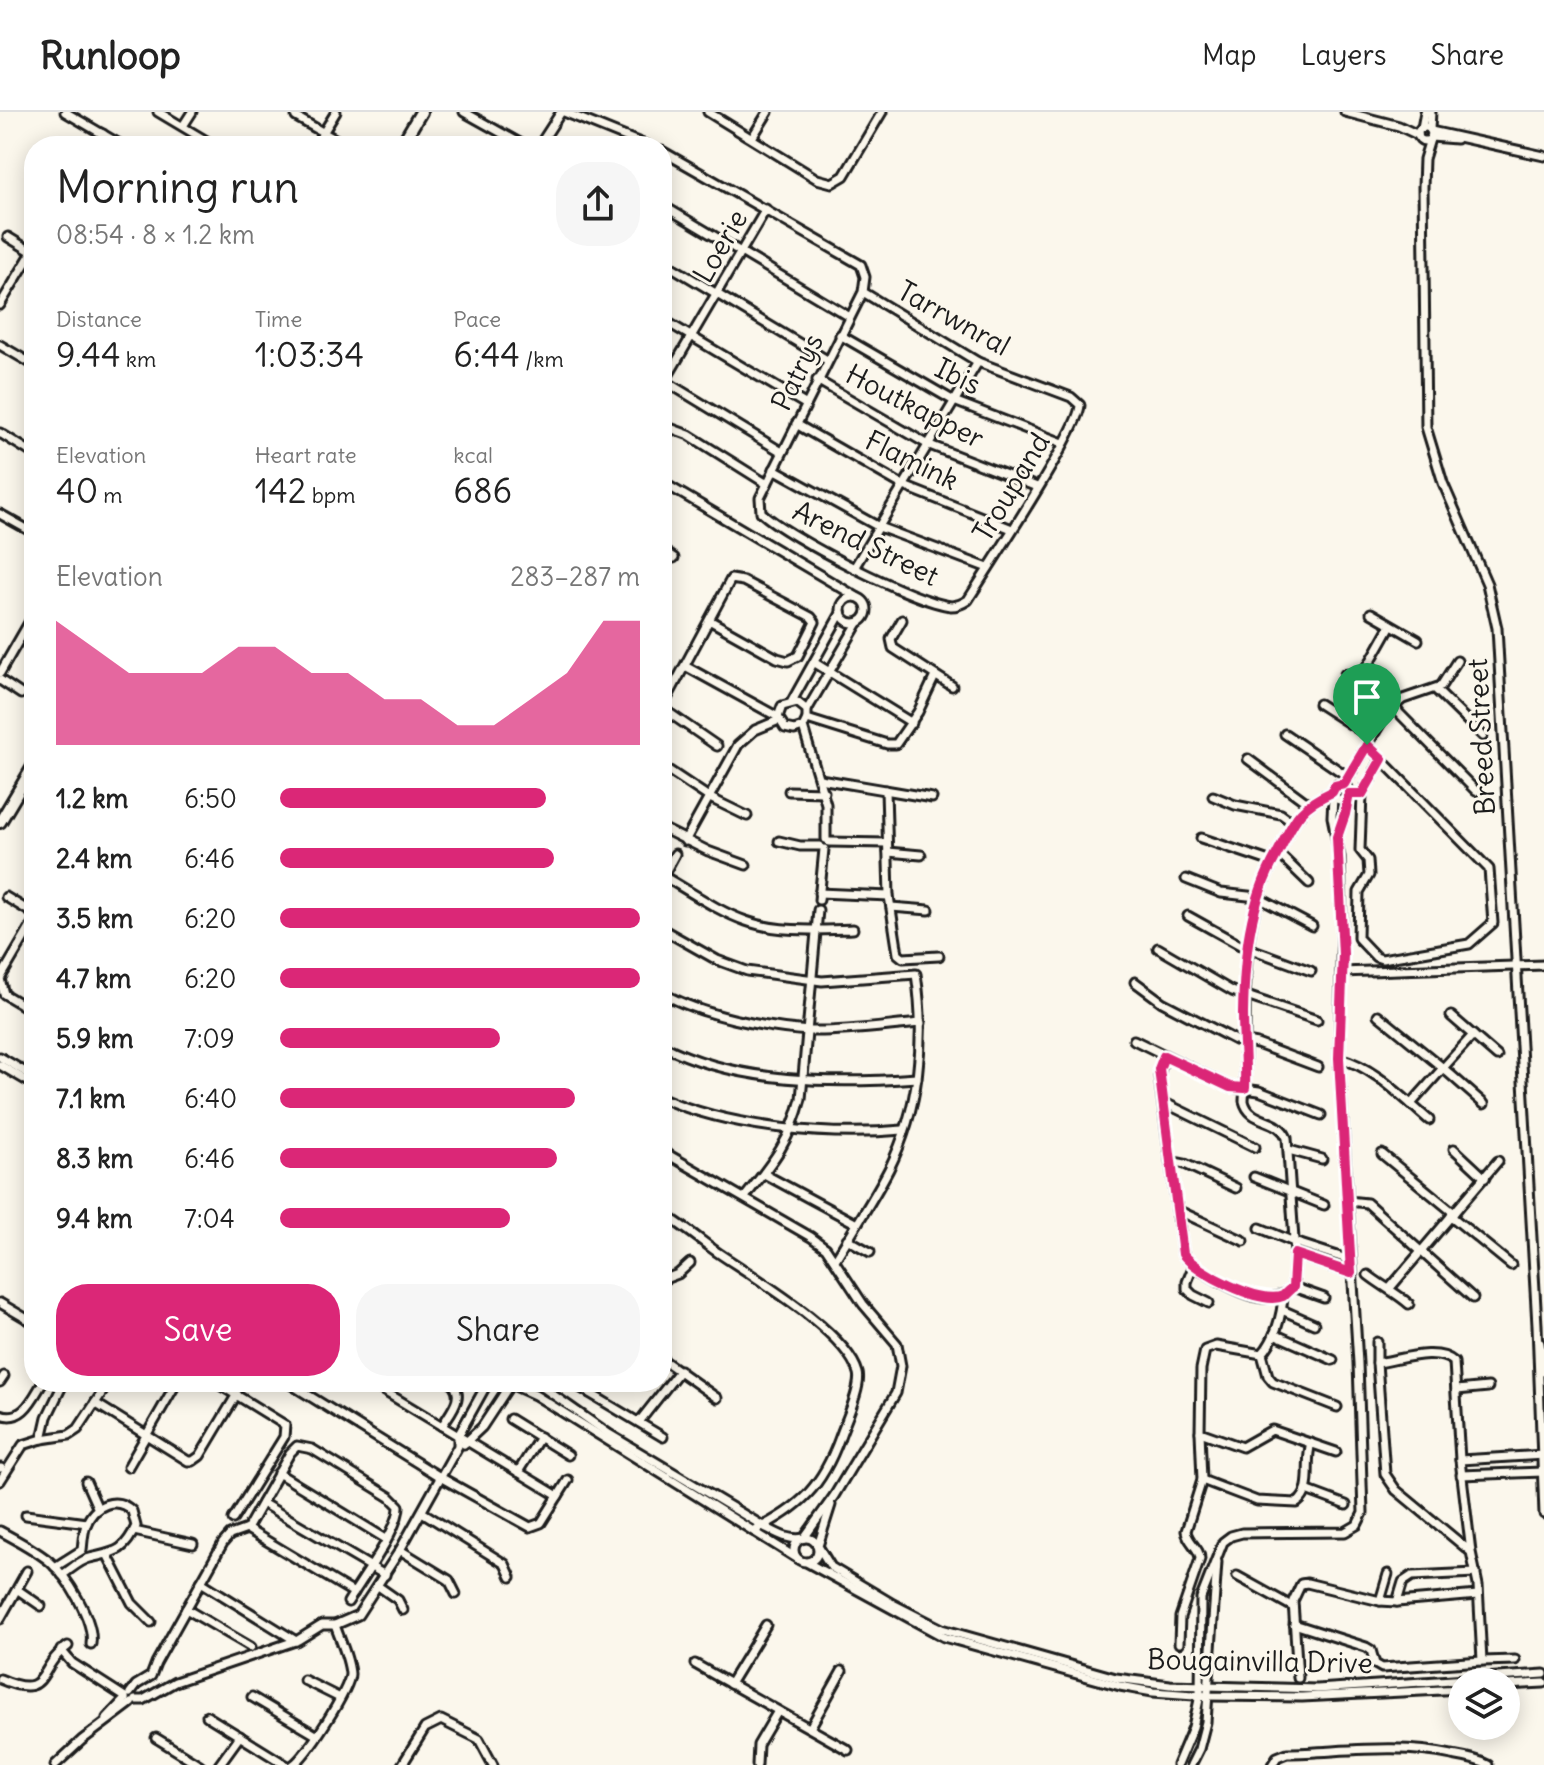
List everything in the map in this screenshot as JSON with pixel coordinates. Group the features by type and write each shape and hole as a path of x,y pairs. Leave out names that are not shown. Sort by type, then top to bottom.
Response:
{"street":[{"path":"65,112 106,136"},
{"path":"158,112 199,136"},
{"path":"183,126 192,112"},
{"path":"321,136 336,112"},
{"path":"407,136 421,112"},
{"path":"464,112 507,136"},
{"path":"546,136 562,112 623,136"},
{"path":"708,112 817,179 832,183 844,176 882,112"},
{"path":"752,138 768,112"},
{"path":"1345,112 1425,133 1544,156"},
{"name":"Breed Street","path":"1428,112 1424,159 1426,427 1443,483 1482,571 1496,616 1537,1325 1544,1514"},
{"path":"296,117 330,136"},
{"path":"672,157 861,265 865,277 863,292"},
{"name":"Loerie","path":"672,370 766,209"},
{"path":"672,211 850,317"},
{"path":"8,237 24,246"},
{"path":"0,305 24,266"},
{"name":"Houtkapper","path":"672,267 827,360"},
{"name":"Patrys","path":"760,498 863,292"},
{"name":"Tarrwnral","path":"863,292 978,362 1071,397"},
{"path":"672,325 805,404"},
{"name":"Ibis","path":"840,335 954,401 1063,443"},
{"path":"0,345 24,359"},
{"path":"854,568 978,362"},
{"name":"Houtkapper","path":"817,380 927,444 1037,487"},
{"path":"672,389 782,452"},
{"name":"Troupand","path":"968,600 1080,410 1080,405 1071,397"},
{"name":"Flamink","path":"796,424 904,486 1012,529"},
{"name":"Arend Street","path":"672,429 689,435 767,484"},
{"path":"0,433 24,448"},
{"path":"774,469 879,527 988,568"},
{"path":"672,488 857,597 865,602 868,610 806,719 789,730 779,718 685,666"},
{"name":"Arend Street","path":"760,498 759,507 767,518 854,568 940,604 956,606 968,600"},
{"path":"0,514 24,527"},
{"path":"672,690 729,581 735,578 811,617 815,622 798,656 788,661 777,658 709,620"},
{"path":"831,582 845,601"},
{"path":"845,601 857,597"},
{"path":"685,841 738,745 755,730 779,718 782,706 792,701 815,663 845,601"},
{"path":"841,613 849,623 858,623"},
{"path":"1371,613 1418,640"},
{"path":"902,620 890,644 952,686"},
{"path":"1360,680 1391,625"},
{"path":"0,673 24,633"},
{"path":"1191,1765 1206,1722 1200,1604 1223,1542 1235,1534 1337,1533 1352,1529 1360,1520 1365,1496 1339,1058 1341,873 1332,817 1333,794 1335,786 1345,780 1395,705 1403,699 1436,690 1457,661"},
{"path":"815,663 912,723"},
{"path":"1345,674 1391,699 1399,713 1476,791"},
{"path":"806,719 893,744 899,743 935,676"},
{"path":"0,680 21,694"},
{"path":"1436,690 1483,736"},
{"path":"792,701 801,703 824,792 825,844 819,896 889,896"},
{"path":"1319,704 1370,742 1382,759 1489,869 1493,923 1469,944 1382,959 1376,957 1358,938 1359,892 1369,875 1368,860 1360,850 1362,794 1382,759"},
{"path":"672,715 717,746"},
{"path":"1285,734 1345,780 1348,787 1345,814 1337,837"},
{"path":"1248,759 1310,805"},
{"path":"672,773 710,798 747,816"},
{"path":"820,779 932,798"},
{"path":"0,822 24,782"},
{"path":"886,790 889,896 895,944 900,956 939,956"},
{"path":"789,791 824,792"},
{"path":"1164,1056 1159,1076 1182,1250 1193,1267 1256,1297 1283,1296 1293,1287 1295,1254 1289,1150 1281,1127 1256,1118 1246,1109 1244,995 1248,948 1257,897 1292,822 1310,805 1333,794"},
{"path":"1333,794 1339,800 1362,794"},
{"path":"1213,796 1235,805 1281,814 1292,822"},
{"path":"672,834 746,865"},
{"path":"1201,838 1272,862"},
{"path":"779,841 800,846 825,844 888,848 921,855"},
{"path":"1278,853 1309,883"},
{"path":"672,859 675,854"},
{"path":"672,876 744,920 816,930 853,929"},
{"path":"1186,879 1221,893 1257,897 1312,926"},
{"path":"6,897 24,908"},
{"path":"891,907 929,910"},
{"path":"745,1197 764,1174 793,1128 804,1080 818,910"},
{"path":"1188,916 1248,948 1311,971"},
{"path":"672,934 732,967 812,980 916,974 921,1023 917,1078 903,1130 888,1170 835,1260"},
{"path":"24,937 0,979 4,994 24,1006"},
{"path":"1158,948 1232,991 1317,1020"},
{"path":"1341,972 1544,965"},
{"path":"1135,982 1190,1018 1235,1040 1318,1067"},
{"path":"672,997 716,1016 808,1031 921,1023"},
{"path":"1378,1015 1484,1104"},
{"path":"1451,1016 1497,1056"},
{"path":"1411,1104 1473,1035"},
{"path":"1134,1040 1230,1087 1245,1088 1321,1115"},
{"path":"672,1049 713,1066 804,1080 843,1083 917,1078"},
{"path":"0,1057 24,1071"},
{"path":"1339,1058 1368,1071 1429,1120"},
{"path":"0,1065 24,1079"},
{"path":"672,1102 706,1115 793,1128 853,1134 903,1130"},
{"path":"1163,1102 1255,1147"},
{"path":"1454,1149 1485,1178"},
{"path":"1289,1150 1322,1159"},
{"path":"1382,1154 1511,1265"},
{"path":"672,1157 811,1237 835,1260 863,1304 887,1330 900,1351 898,1386 834,1496 804,1538 797,1542 794,1549 798,1559"},
{"path":"1170,1161 1185,1164 1236,1188"},
{"path":"1390,1288 1498,1161"},
{"path":"764,1174 857,1224"},
{"path":"1254,1177 1324,1205"},
{"path":"1348,1201 1367,1203 1473,1298"},
{"path":"1177,1210 1244,1241"},
{"path":"672,1220 813,1317 851,1358 859,1375 855,1395 823,1475 792,1510 753,1531"},
{"path":"1260,1228 1350,1260"},
{"path":"847,1239 870,1252"},
{"path":"1295,1254 1351,1273"},
{"path":"672,1276 690,1263"},
{"path":"1193,1267 1187,1289 1209,1303"},
{"path":"1368,1275 1409,1304"},
{"path":"1293,1287 1324,1298"},
{"path":"1283,1296 1274,1334 1262,1354 1268,1376 1273,1382 1337,1407"},
{"path":"0,1303 24,1317"},
{"path":"1282,1310 1314,1324"},
{"name":"Breed Street","path":"1537,1325 1544,1372"},
{"path":"1274,1334 1333,1360"},
{"path":"1377,1342 1385,1474 1396,1490 1471,1552"},
{"path":"1179,1643 1180,1617 1200,1559 1200,1552 1188,1540 1186,1531 1202,1480 1201,1369 1205,1350 1216,1346 1262,1354"},
{"path":"1377,1363 1444,1355 1454,1362 1461,1475 1476,1573 1482,1661"},
{"path":"672,1365 717,1398"},
{"path":"672,1380 680,1370"},
{"path":"1457,1390 1488,1387"},
{"path":"0,1414 12,1417 19,1414 28,1407 37,1392"},
{"path":"42,1439 47,1417 59,1392"},
{"path":"0,1481 20,1449 42,1439 73,1432 86,1420 102,1392"},
{"path":"128,1467 171,1392"},
{"path":"233,1392 282,1421 286,1430 233,1519"},
{"path":"311,1392 440,1477 530,1527 541,1523 568,1480"},
{"path":"386,1392 558,1496"},
{"path":"442,1426 458,1397 457,1392"},
{"path":"0,1679 19,1686 33,1685 64,1648 72,1663 129,1698 143,1700 175,1682 296,1641 322,1625 335,1625 358,1615 422,1512 458,1446 458,1436 482,1392"},
{"path":"458,1446 468,1442 508,1392"},
{"name":"Bougainvilla Drive","path":"528,1392 798,1559 920,1625 1083,1674 1153,1692 1317,1689 1544,1674"},
{"name":"Bougainvilla Drive","path":"549,1392 609,1434 763,1526 790,1539 812,1540 831,1567 893,1604 976,1644"},
{"path":"639,1422 663,1392"},
{"path":"590,1393 663,1437"},
{"path":"95,1403 193,1461 200,1456 237,1394"},
{"path":"510,1419 568,1455"},
{"path":"1200,1432 1242,1447 1272,1430 1336,1452"},
{"path":"518,1472 540,1437"},
{"path":"1202,1480 1245,1497 1267,1502 1297,1503 1302,1500 1306,1490 1306,1459 1311,1443"},
{"path":"55,1765 101,1727 116,1706 129,1698 136,1685 151,1676 226,1538 247,1529 297,1446 325,1457 396,1502 399,1515 348,1602"},
{"path":"1460,1460 1542,1455"},
{"path":"1461,1475 1543,1472"},
{"path":"278,1473 386,1539"},
{"path":"86,1482 98,1509"},
{"path":"1306,1490 1346,1505"},
{"path":"808,1563 817,1557 834,1496"},
{"path":"55,1567 82,1550 87,1523 98,1509 108,1503 124,1504 135,1517 134,1531 123,1545 108,1556 88,1558 62,1575"},
{"path":"262,1503 385,1575"},
{"path":"422,1512 505,1564 511,1577"},
{"path":"26,1515 87,1523"},
{"path":"247,1529 354,1593"},
{"path":"0,1531 28,1546 62,1575 91,1625 91,1644"},
{"path":"134,1531 193,1544"},
{"path":"400,1550 449,1580 456,1594"},
{"path":"108,1556 132,1603 151,1622"},
{"path":"1177,1765 1191,1734 1204,1691 1217,1556"},
{"path":"66,1560 72,1569"},
{"path":"0,1619 27,1571"},
{"path":"1397,1602 1400,1587 1412,1576 1476,1573"},
{"path":"1380,1601 1388,1574"},
{"path":"1237,1576 1293,1607"},
{"path":"201,1582 296,1641"},
{"path":"1298,1678 1293,1607 1297,1588 1307,1583 1380,1601 1478,1595"},
{"path":"378,1586 398,1600 403,1610"},
{"path":"18,1590 41,1606"},
{"path":"186,1609 251,1647"},
{"path":"1294,1624 1366,1647 1371,1650 1375,1664 1382,1668 1515,1660"},
{"path":"293,1765 304,1755 349,1680 347,1660 335,1625"},
{"path":"730,1684 766,1625"},
{"path":"695,1664 848,1750"},
{"path":"810,1728 842,1671"},
{"path":"304,1680 340,1698"},
{"path":"1520,1684 1544,1683"},
{"name":"Bougainvilla Drive","path":"1204,1691 1302,1697 1448,1690"},
{"path":"252,1697 316,1735"},
{"path":"757,1765 758,1745 778,1711"},
{"path":"207,1716 286,1765"},
{"path":"402,1765 425,1728 441,1720 479,1739 493,1765"},
{"path":"1191,1734 1202,1738"},
{"path":"219,1765 240,1736"},
{"path":"156,1738 200,1765"},
{"path":"1272,1765 1277,1757 1287,1753 1401,1747 1446,1753 1488,1765"}],"route":[{"path":"1367,745 1382,759 1367,780 1362,794 1349,794 1346,798 1345,814 1337,837 1343,954 1339,1058 1351,1273 1295,1254 1293,1287 1283,1296 1256,1297 1193,1267 1183,1254 1159,1069 1164,1056 1230,1087 1245,1088 1244,995 1251,919 1264,876 1292,822 1315,800 1332,792 1337,784 1344,784 1367,745"}]}
